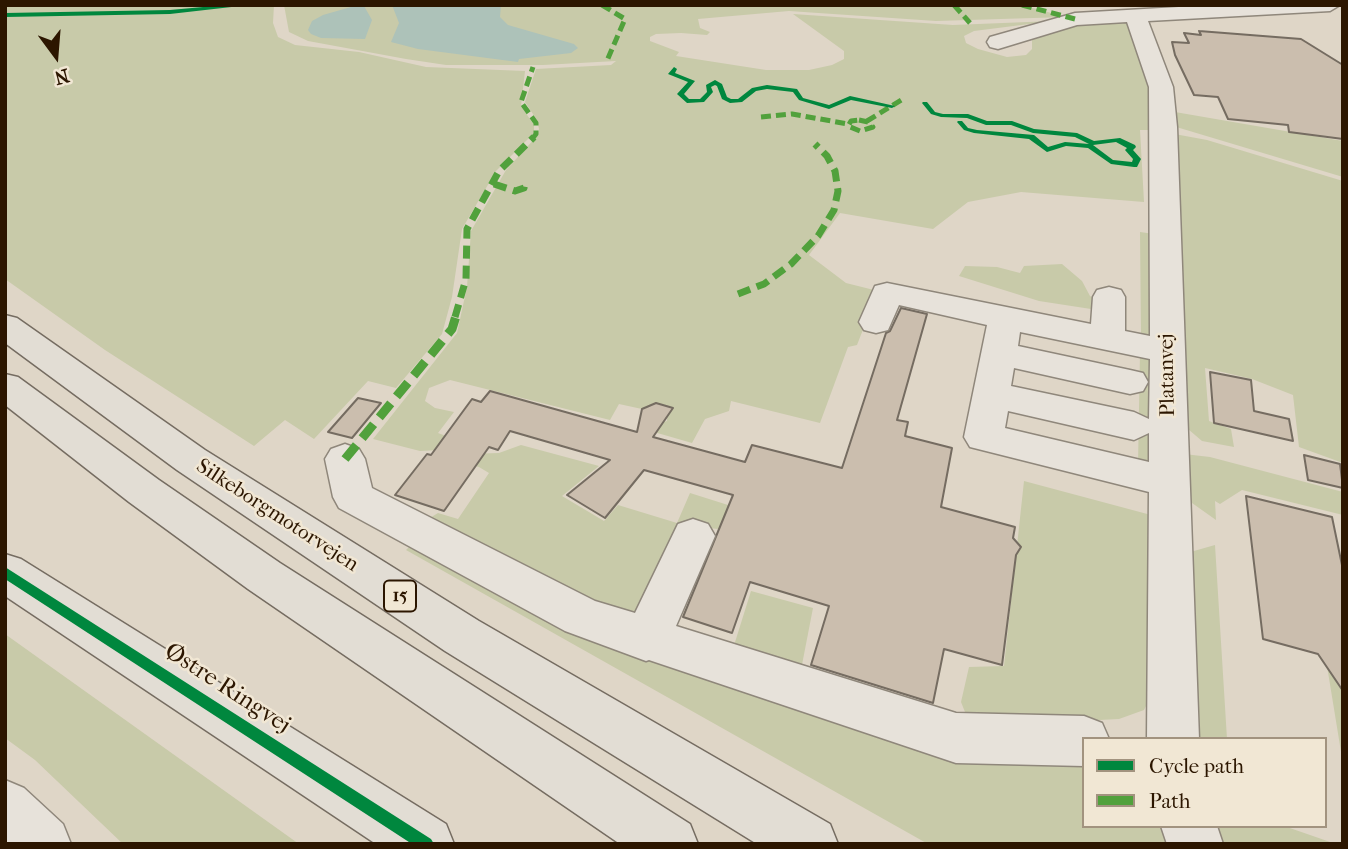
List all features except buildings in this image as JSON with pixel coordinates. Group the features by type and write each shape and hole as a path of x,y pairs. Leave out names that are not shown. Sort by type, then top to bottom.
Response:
{"main road":[{"name":"Silkeborgmotorvejen","path":"5,326 191,460 473,643 810,844"},
{"path":"5,386 144,491 264,576 670,844"},
{"name":"Østre Ringvej","path":"5,572 426,844"}],"street":[{"path":"998,42 1097,11 1135,15 1330,5"},
{"name":"Platanvej","path":"1135,15 1161,87 1164,127 1173,737"},
{"path":"942,278 993,290 997,328 984,437 1169,482"},
{"path":"876,322 887,293 997,328 1130,382"},
{"path":"1107,339 1109,298"},
{"path":"997,328 1107,339 1168,351"},
{"path":"991,394 1134,426"},
{"path":"345,459 354,497 582,617 646,640 956,738 1082,740"},
{"path":"646,640 693,536"},
{"path":"5,807 43,844"}],"green space":[{"path":"5,5 274,5 273,23 278,37 295,45 359,52 426,67 525,71 521,106 534,125 534,133 496,171 462,229 452,297 442,334 396,388 368,381 314,439 285,420 254,446 105,350 5,279"},
{"path":"284,5 1006,5 1033,8 1066,17 936,21 789,11 698,19 700,28 710,32 707,35 681,33 656,34 650,37 650,41 679,52 676,56 766,70 809,70 832,65 844,59 844,51 793,14 953,25 1053,21 974,31 964,36 966,43 978,49 1007,57 1026,55 1032,49 1032,39 1083,21 1129,21 1156,102 1150,130 1140,130 1144,202 1021,192 968,202 933,229 840,213 809,255 846,283 878,291 857,345 848,347 820,423 731,401 729,411 705,419 692,443 647,430 651,425 667,421 667,409 656,403 642,409 619,404 610,420 450,380 429,388 425,401 435,408 454,412 438,433 478,448 420,451 373,439 457,333 467,287 471,231 506,170 537,136 537,120 525,102 536,69 611,65 616,61 543,65 446,65 406,59 308,41 289,32"},
{"path":"1175,112 1343,141 1343,177 1173,126"},
{"path":"1169,133 1207,140 1343,181 1343,463 1299,447 1293,395 1252,379 1205,368 1209,421 1231,429 1234,447 1202,441 1188,429"},
{"path":"1140,232 1154,234 1156,334 1141,336"},
{"path":"1062,264 1082,281 1090,296 1106,306 1100,314 1091,309 1039,301 959,276 965,266 997,267 1020,273 1024,266"},
{"path":"1140,353 1155,362 1154,460 1145,465 1138,465"},
{"path":"521,445 599,466 562,496 604,521 618,505 677,523 690,493 747,511 736,531 709,528 629,624 420,524 438,513 458,519 489,473 479,467 436,455 499,453"},
{"path":"1184,454 1210,457 1343,492 1343,515 1242,490 1220,504 1215,501 1216,520 1192,503 1185,493"},
{"path":"1024,481 1151,515 1154,690 1144,710 1119,719 979,726 967,717 961,702 969,667 1004,666"},
{"path":"413,543 1082,757 1082,828 1164,828 1170,844 928,844 406,550"},
{"path":"1215,545 1227,737 1194,737 1187,553"},
{"path":"751,591 813,608 800,675 731,655"},
{"path":"5,634 299,844 123,844 35,760 5,738"},
{"path":"1327,666 1343,670 1343,764"},
{"path":"1212,828 1290,828 1336,844 1218,844"}],"shaded area":[{"path":"358,5 364,6 372,20 365,39 321,38 308,30 312,21 323,15"},
{"path":"392,5 501,5 500,17 508,25 574,44 578,48 571,53 519,59 518,62 418,49 391,42 399,23"}],"marked path":[{"path":"602,5 625,19 606,63"},
{"path":"954,5 970,23"},
{"path":"1022,5 1075,19"},
{"path":"345,459 452,329 466,279 467,229 499,171 526,147 536,134 536,123 521,102 533,67"},
{"path":"867,121 903,99"},
{"path":"761,117 792,114 848,124"},
{"path":"859,120 868,122 873,127 860,131 848,126 851,121 859,120"},
{"path":"738,294 764,284 791,264 818,236 834,210 838,191 835,171 827,156 815,144"},
{"path":"494,184 515,191 524,188 525,183"}],"cycle path":[{"path":"5,15 170,12 246,5"},
{"path":"674,69 671,74 692,81 680,94 687,101 702,101 710,92 708,86 715,82 720,85 724,98 730,101 740,101 754,89 767,87 795,90 801,99 829,107 850,98 892,106"},
{"path":"925,103 933,113 943,116 968,116 986,123 1012,123 1033,131 1077,135 1093,143 1117,140 1132,147 1129,150 1137,159 1134,165 1111,162 1090,146 1078,144 1065,144 1047,150 1031,137 976,132 966,129 960,122"},
{"path":"5,572 426,844"}]}
